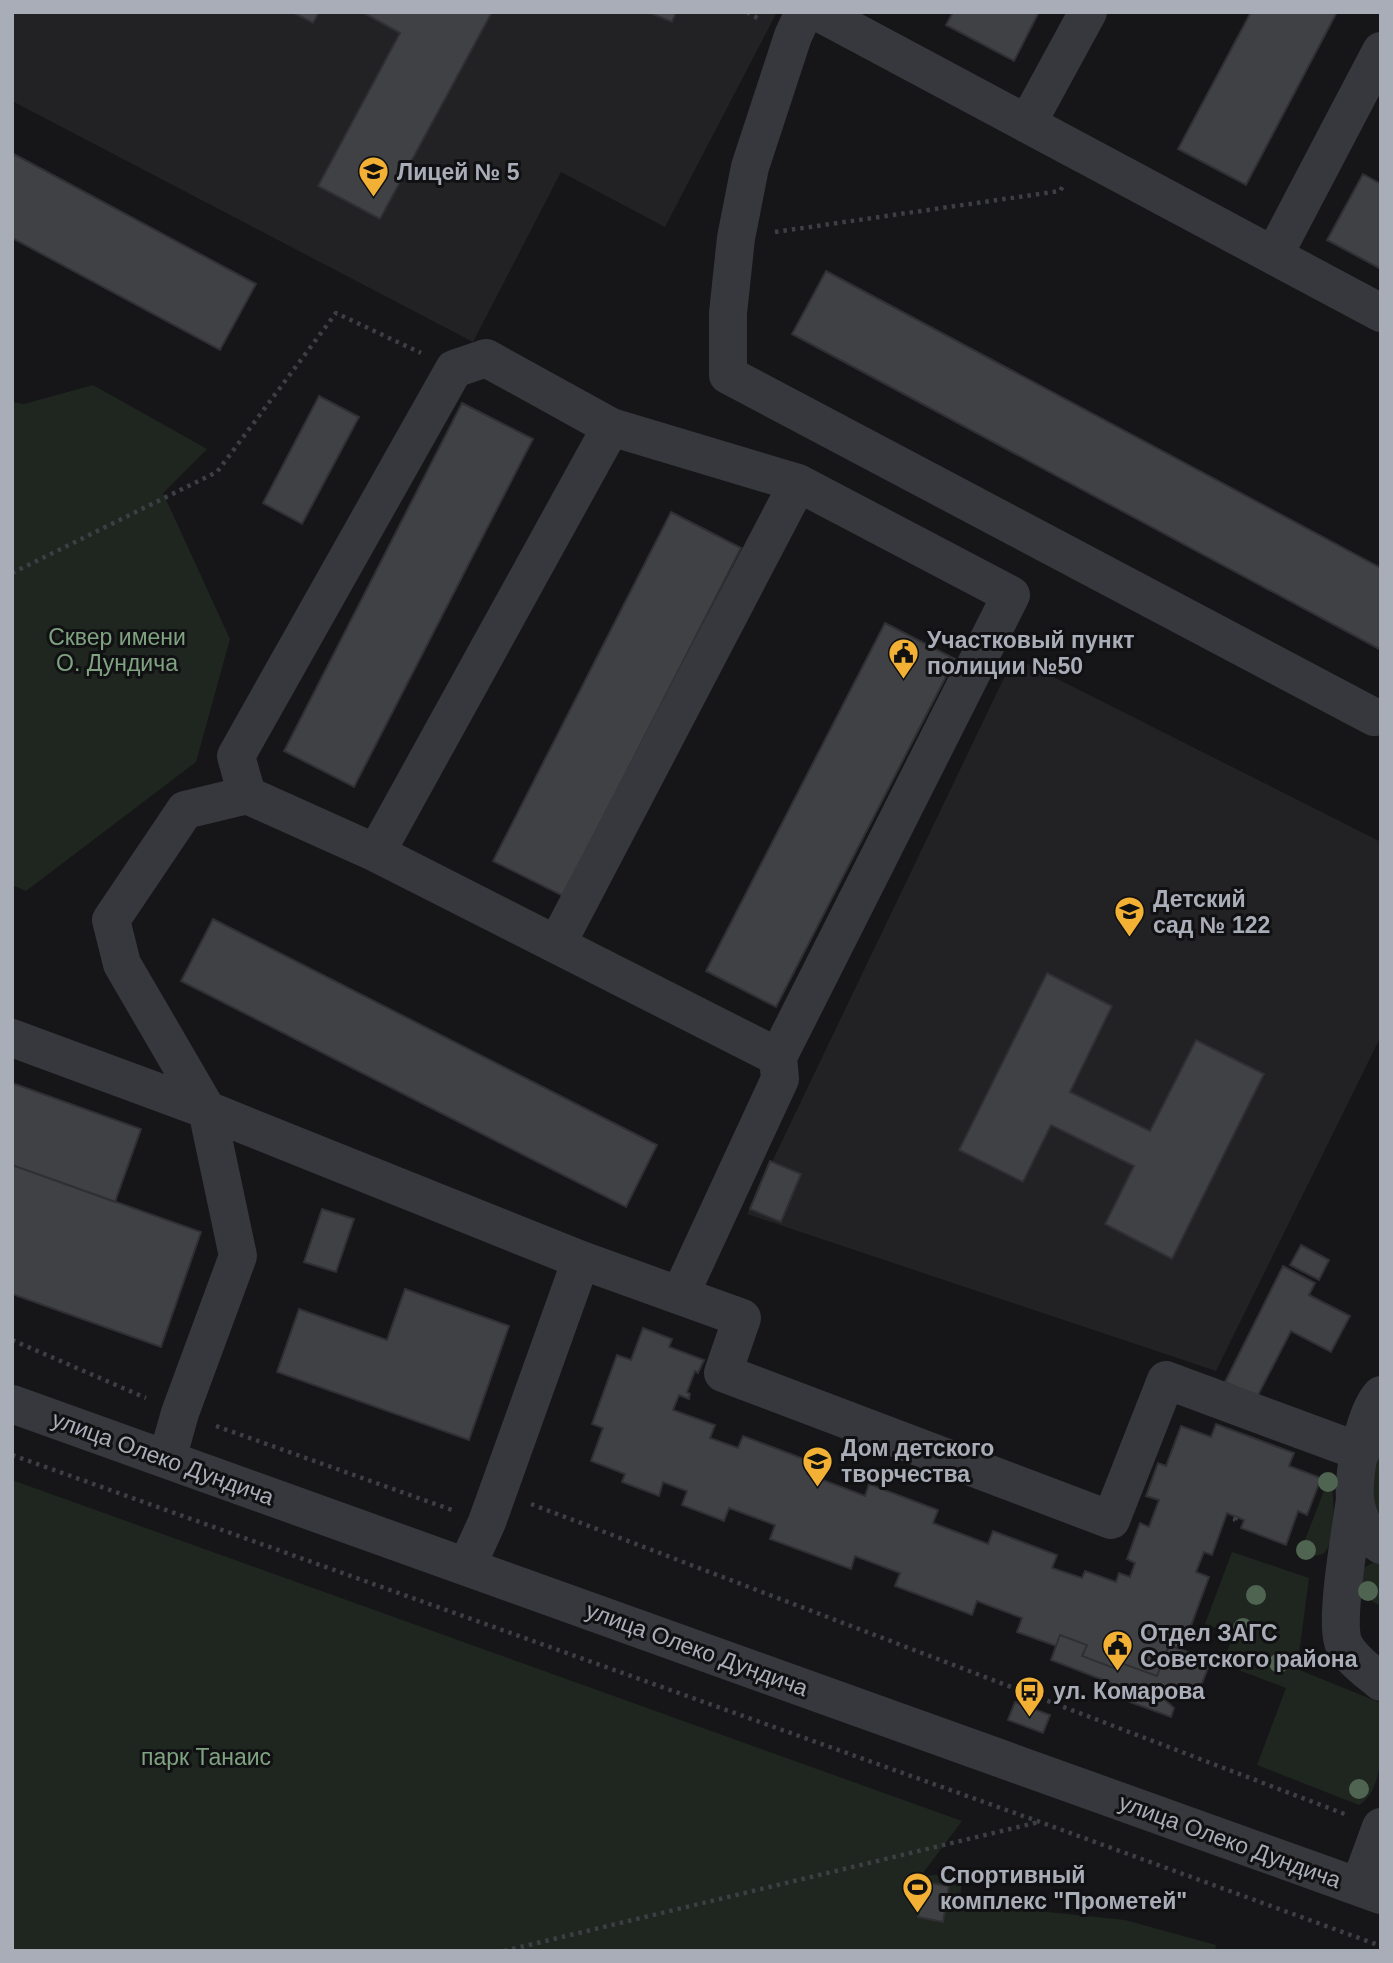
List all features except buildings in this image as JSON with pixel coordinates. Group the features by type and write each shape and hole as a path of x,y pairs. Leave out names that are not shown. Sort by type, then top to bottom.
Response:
{"street":[{"path":"804,12 793,36 750,167 736,238 728,313 728,376 1374,717"},
{"path":"818,12 1381,313"},
{"path":"1027,124 1088,12"},
{"path":"1274,256 1369,99 1381,51"},
{"path":"247,794 236,756 454,369 486,358 611,427 798,483 1011,595 778,1056 780,1079 680,1295"},
{"path":"376,853 611,427"},
{"path":"557,944 798,483"},
{"path":"167,1459 180,1413 237,1256 206,1110 122,964 111,920 185,810 247,794 376,853 778,1056"},
{"path":"12,1038 206,1110 581,1261 742,1318 723,1373 1111,1520 1166,1380 1361,1452"},
{"path":"467,1566 486,1522 581,1261"},
{"path":"1381,1395 1368,1418 1361,1452 1341,1618 1343,1641 1348,1650 1381,1682"},
{"name":"улица Олеко Дундича","path":"12,1404 1370,1891"},
{"path":"1355,1499 1360,1518 1374,1540 1381,1545"},
{"path":"1370,1891 1381,1827"}],"path":[{"path":"736,238 1060,191 1080,152"},
{"path":"12,573 217,472 336,313 454,369"},
{"path":"12,1340 180,1413 486,1522 530,1503 1381,1827"},
{"path":"12,1455 1381,1946"},
{"path":"504,1951 1040,1822"}],"shaded area":[{"name":"Лицей № 5","path":"12,12 777,12 665,227 561,172 473,342 12,101"},
{"name":"Детский сад № 122","path":"1014,657 1381,842 1381,1036 1216,1371 747,1214"}],"green space":[{"name":"Сквер имени О. Дундича","path":"93,385 207,449 163,493 230,639 196,762 26,891 12,885 12,402 24,404"},
{"path":"1381,1413 1381,1504 1377,1517 1370,1498"},
{"path":"1330,1475 1334,1516 1328,1548 1323,1554 1315,1556 1300,1553"},
{"name":"парк Танаис","path":"12,1480 962,1821 920,1877 962,1877 960,1903 1125,1920 1216,1945 1215,1951 12,1951"},
{"path":"1232,1552 1309,1578 1297,1669 1381,1703 1378,1773 1368,1797 1359,1805 1257,1765 1286,1688 1223,1664 1233,1635 1205,1624"},
{"path":"1381,1561 1381,1606 1362,1596 1357,1589 1360,1570"}],"place":[{"name":"Лицей № 5","path":"374,199"},
{"name":"Участковый пункт полиции №50","path":"904,680"},
{"name":"Детский сад № 122","path":"1130,939"},
{"name":"Дом детского творчества","path":"818,1488"},
{"name":"Отдел ЗАГС Советского района","path":"1117,1673"},
{"name":"ул. Комарова","path":"1030,1718"},
{"name":"Спортивный комплекс \"Прометей\"","path":"917,1915"}]}
